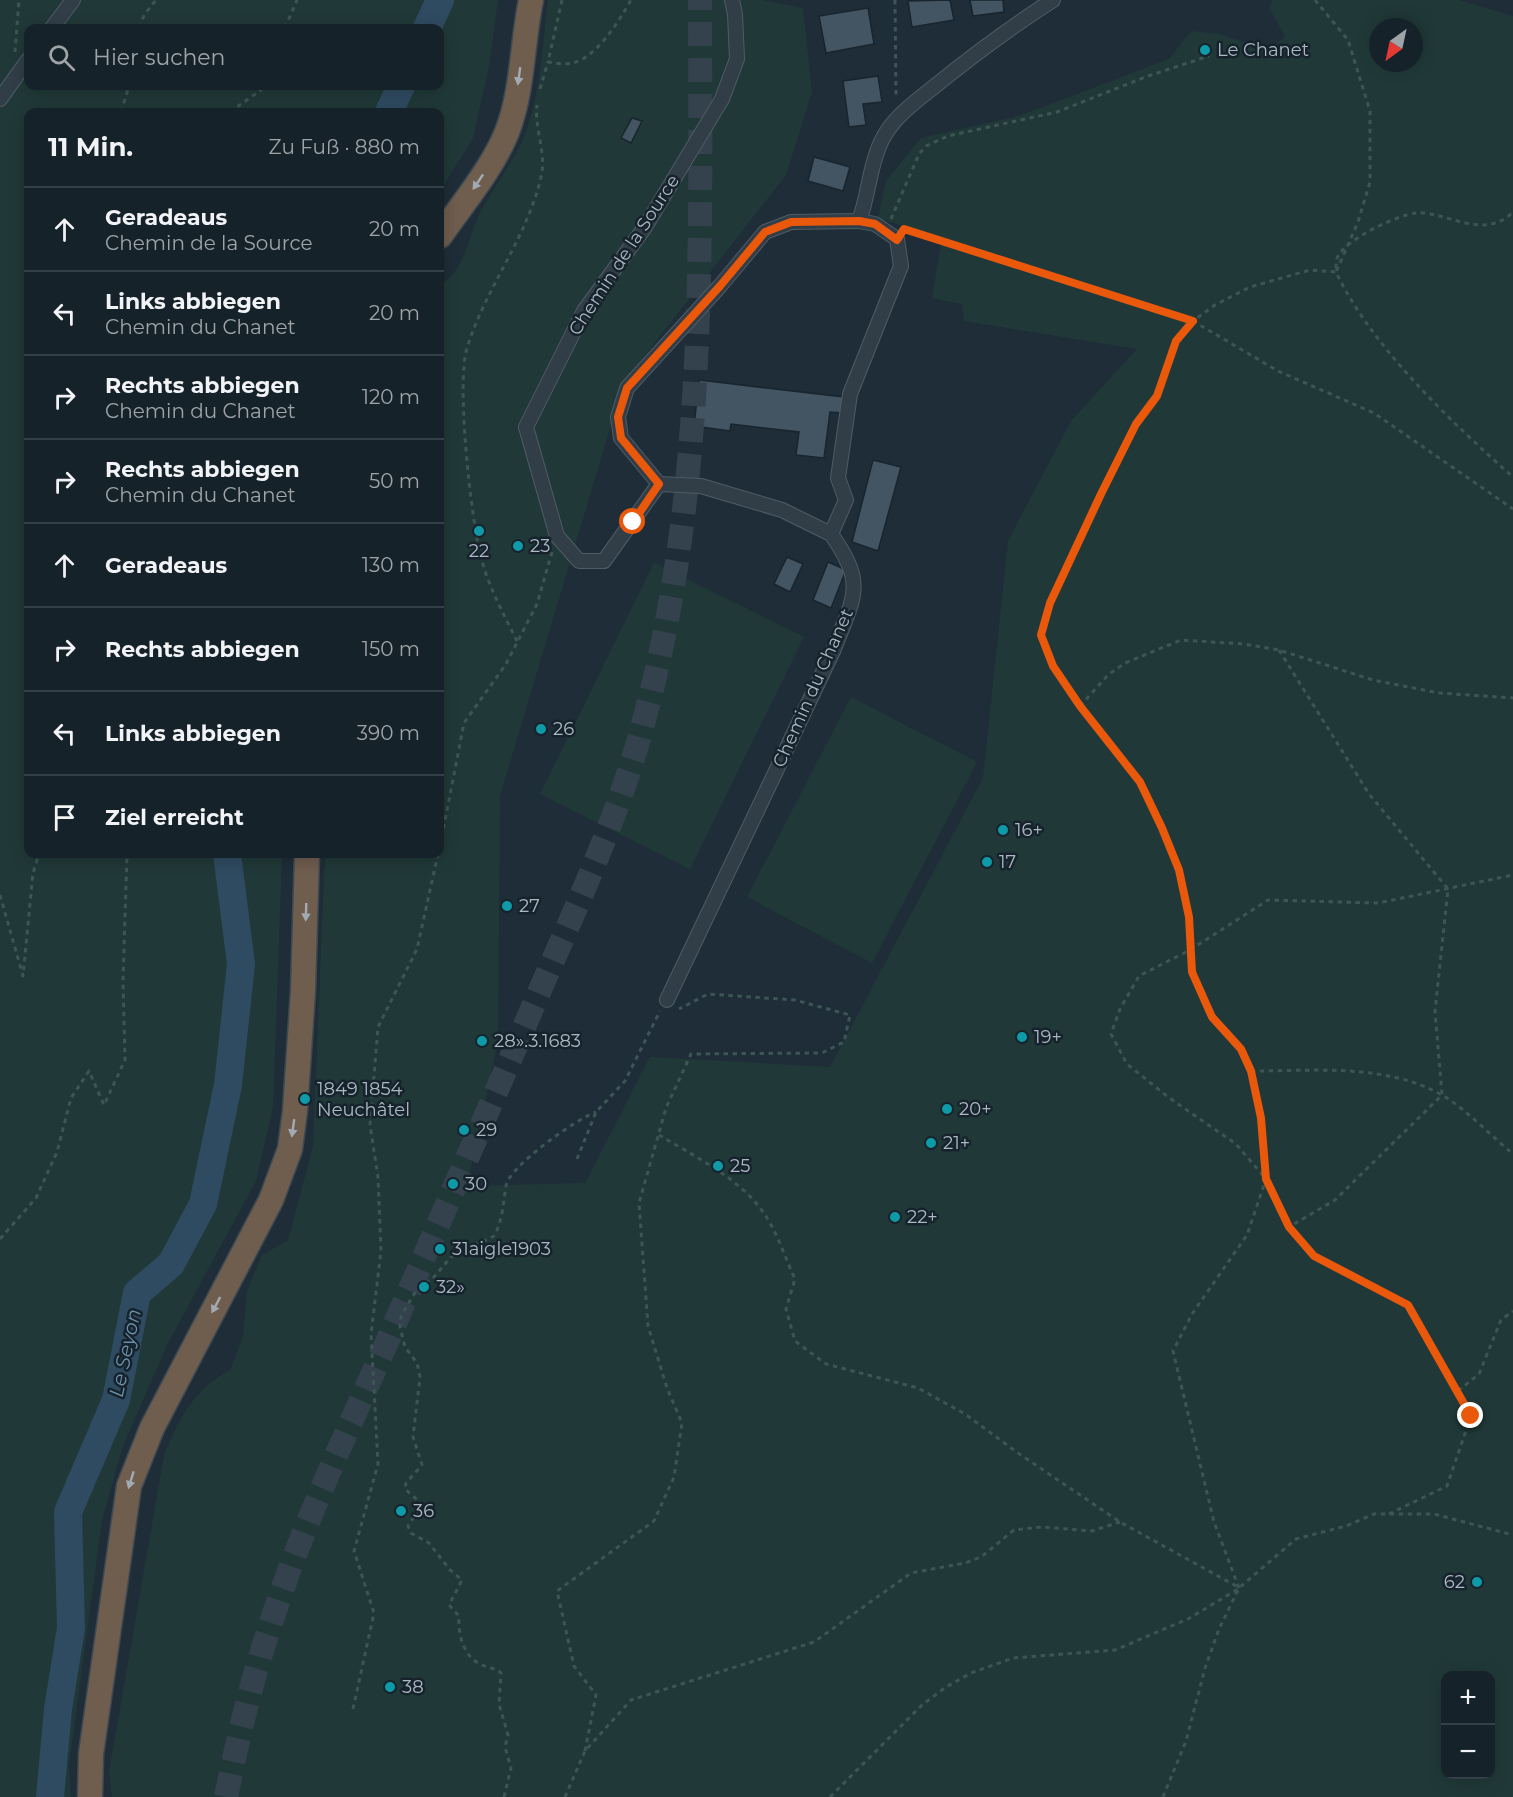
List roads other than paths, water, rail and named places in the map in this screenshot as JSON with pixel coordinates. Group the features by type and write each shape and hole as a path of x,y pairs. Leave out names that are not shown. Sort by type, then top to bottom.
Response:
{"highway":[{"path":"444,230 490,163 507,131 516,100 528,7"},
{"path":"90,1797 91,1754 129,1486 152,1428 271,1200 290,1149 295,1111 303,992 307,858"}],"street":[{"path":"55,24 73,0"},
{"name":"Chemin de la Source","path":"659,484 604,561 579,561 557,536 526,427 584,312 645,227 722,99 737,59 735,14 732,0"},
{"path":"859,221 865,205 872,166 882,140 899,115 990,40 1053,0"},
{"path":"0,99 24,66"},
{"path":"859,221 875,224 897,240 901,266 850,394 838,478 846,500 831,534 782,510 701,486 659,484 621,438 618,417 627,388 720,286 765,232 791,222 859,221"},
{"name":"Chemin du Chanet","path":"667,1000 834,649 855,591 849,560 831,534"}],"waterway":[{"name":"Le Seyon","path":"429,24 440,0"},
{"name":"Le Seyon","path":"391,108 399,90"},
{"name":"Le Seyon","path":"50,1797 58,1709 71,1628 68,1512 116,1400 137,1293 171,1264 203,1204 228,1085 241,964 228,858"}],"tunnel":[{"path":"226,1797 239,1735 261,1652 295,1556 325,1482 581,896 609,828 643,724 664,635 679,545 690,455 699,273 700,0"}],"place":[{"name":"Le Chanet","path":"1205,50"},
{"name":"22","path":"479,531"},
{"name":"23","path":"518,546"},
{"name":"26","path":"541,729"},
{"name":"16+","path":"1003,830"},
{"name":"17","path":"987,862"},
{"name":"27","path":"507,906"},
{"name":"19+","path":"1022,1037"},
{"name":"28».3.1683","path":"482,1041"},
{"name":"1849 1854 Neuchâtel","path":"305,1099"},
{"name":"20+","path":"947,1109"},
{"name":"29","path":"464,1130"},
{"name":"21+","path":"931,1143"},
{"name":"25","path":"718,1166"},
{"name":"30","path":"453,1184"},
{"name":"22+","path":"895,1217"},
{"name":"31aigle1903","path":"440,1249"},
{"name":"32»","path":"424,1287"},
{"name":"36","path":"401,1511"},
{"name":"62","path":"1477,1582"},
{"name":"38","path":"390,1687"}]}
